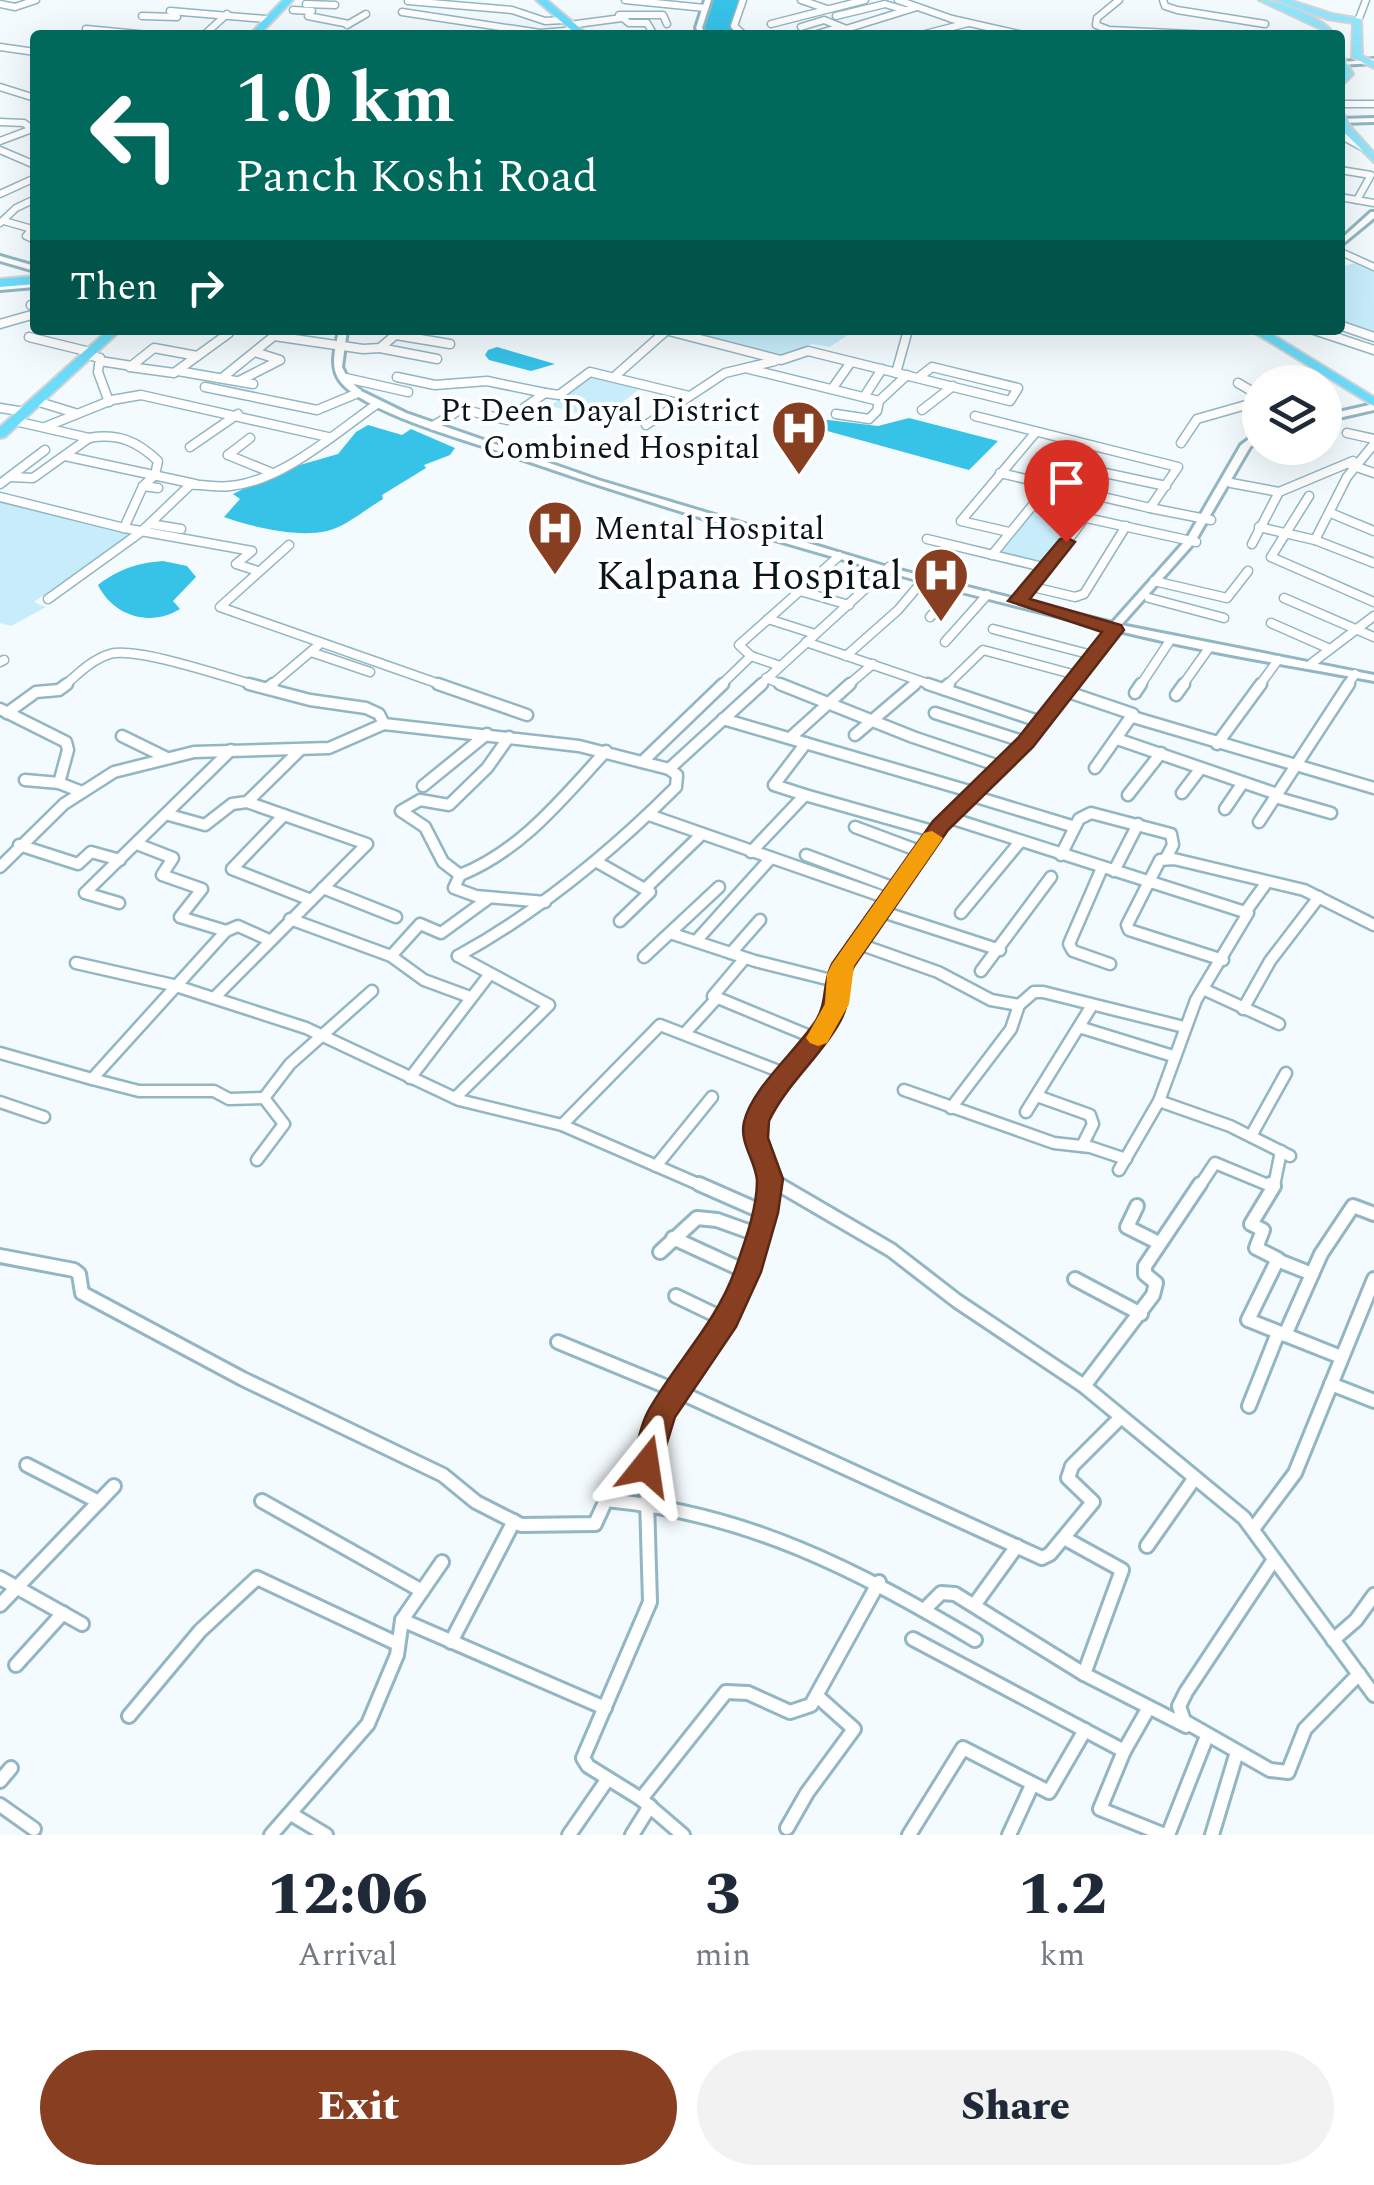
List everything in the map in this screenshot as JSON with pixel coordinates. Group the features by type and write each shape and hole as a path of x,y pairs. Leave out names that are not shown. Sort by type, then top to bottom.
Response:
{"highway":[{"path":"544,0 574,27"},
{"path":"258,30 266,20 294,4"},
{"path":"0,284 30,281"},
{"path":"0,434 92,356 111,335"},
{"path":"1266,335 1307,365"},
{"path":"1342,388 1373,405"}],"main road":[{"path":"1264,0 1326,30"},
{"path":"1280,0 1331,18 1358,21 1357,58 1372,63"},
{"path":"1345,129 1369,153"}],"street":[{"path":"0,4 15,7 36,0"},
{"path":"625,0 706,4 700,30"},
{"path":"740,30 734,22 743,0"},
{"path":"801,0 828,9"},
{"path":"772,24 865,0"},
{"path":"898,0 1002,30"},
{"path":"1103,30 1095,22 1120,0"},
{"path":"1162,0 1164,6 1177,10 1265,24"},
{"path":"1358,21 1366,0"},
{"path":"408,1 512,10 574,27 622,18"},
{"path":"294,4 335,5"},
{"path":"286,17 294,4"},
{"path":"294,4 311,10 308,16 346,26 366,14"},
{"path":"836,16 885,4 906,10"},
{"path":"835,30 918,6"},
{"path":"170,11 266,20"},
{"path":"859,11 880,18"},
{"path":"402,12 510,30"},
{"path":"636,14 651,30"},
{"path":"622,18 620,15 663,16 667,24"},
{"path":"142,16 225,16"},
{"path":"210,30 225,16"},
{"path":"622,18 629,24 647,22"},
{"path":"801,26 825,20 849,30"},
{"path":"939,30 969,22"},
{"path":"86,29 96,30"},
{"path":"0,48 30,51"},
{"path":"1345,61 1372,63"},
{"path":"0,87 30,99"},
{"path":"22,100 30,101"},
{"path":"1345,104 1374,104"},
{"path":"1345,124 1374,120"},
{"path":"0,122 30,126"},
{"path":"0,141 30,129"},
{"path":"0,150 30,163"},
{"path":"1345,171 1371,176 1357,200"},
{"path":"12,174 30,177"},
{"path":"2,193 30,180"},
{"path":"2,193 30,199"},
{"path":"1345,197 1374,203"},
{"path":"2,222 12,211 30,202"},
{"path":"1345,248 1374,214"},
{"path":"2,222 30,228"},
{"path":"1345,248 1374,225"},
{"path":"1345,251 1374,265"},
{"path":"0,258 30,267"},
{"path":"0,324 30,315"},
{"path":"1345,327 1374,337"},
{"path":"28,337 168,374 178,371 223,335"},
{"path":"342,335 346,378 381,402 435,425 605,481 888,569"},
{"path":"380,348 395,335"},
{"path":"408,335 450,344"},
{"path":"426,340 431,335"},
{"path":"614,377 660,335"},
{"path":"685,335 781,360"},
{"path":"896,373 907,335"},
{"path":"1329,335 1374,350"},
{"path":"222,378 274,336 437,359"},
{"path":"132,366 154,348 197,356"},
{"path":"341,348 337,351 340,375 358,393 377,404 596,482 839,556 1116,628 1374,676"},
{"path":"646,425 725,373 808,351 882,370 1010,400 1018,388 932,368 918,378"},
{"path":"238,381 280,359 255,352"},
{"path":"92,356 109,402"},
{"path":"832,388 851,362"},
{"path":"745,368 879,401"},
{"path":"864,397 882,370"},
{"path":"178,371 253,384"},
{"path":"396,378 435,385 492,381 559,395 590,372 689,396"},
{"path":"922,410 960,374"},
{"path":"836,414 866,420 877,411 879,401 907,375"},
{"path":"346,378 408,392"},
{"path":"1238,383 1242,386"},
{"path":"205,387 317,410 358,393"},
{"path":"435,425 461,409 507,420 545,393"},
{"path":"45,427 127,396 154,396 328,437"},
{"path":"36,401 76,413"},
{"path":"65,456 195,484 234,486 270,472 377,404"},
{"path":"1181,444 1197,419 1242,404"},
{"path":"1342,414 1373,405"},
{"path":"0,408 45,427 89,438 115,434 139,445 158,461 124,528"},
{"path":"190,448 238,414"},
{"path":"975,416 1178,467 1150,508"},
{"path":"1009,532 961,522 1036,432"},
{"path":"1228,485 1279,492 1352,463 1374,441 1347,432"},
{"path":"10,477 28,479 89,438"},
{"path":"250,438 228,455 270,472"},
{"path":"1048,484 1074,441"},
{"path":"0,484 45,450"},
{"path":"1242,460 1193,542 1092,655 1025,742 947,817 843,964 837,1004 818,1039 764,1104 756,1121 759,1154 770,1179 799,1200 891,1250 957,1301 1084,1386 1253,1529 1374,1696"},
{"path":"1352,463 1374,472"},
{"path":"1315,540 1333,514 1352,463"},
{"path":"1063,464 1166,486"},
{"path":"1000,473 1208,519"},
{"path":"48,598 141,532 195,484"},
{"path":"143,486 158,488"},
{"path":"1252,544 1279,492"},
{"path":"925,578 1016,600 1033,587 1101,496"},
{"path":"1309,496 1272,559 1374,602"},
{"path":"0,497 141,532 252,551 236,564 258,570"},
{"path":"992,555 1032,506 1193,542"},
{"path":"1333,514 1374,531"},
{"path":"150,524 181,530"},
{"path":"1033,587 1080,597 1126,526"},
{"path":"1259,527 1315,540 1374,563"},
{"path":"927,539 1047,568"},
{"path":"289,546 220,607 526,715"},
{"path":"780,666 751,656 739,645 839,556"},
{"path":"669,769 888,569"},
{"path":"1158,583 1227,598 1248,571"},
{"path":"846,656 898,610 925,578"},
{"path":"1116,628 1149,598 1158,583"},
{"path":"930,617 957,587"},
{"path":"800,591 849,605"},
{"path":"945,642 987,595"},
{"path":"1149,598 1224,618"},
{"path":"1284,598 1374,636"},
{"path":"1312,663 1374,616"},
{"path":"768,619 846,656 1041,722"},
{"path":"1271,623 1330,649"},
{"path":"993,628 1092,655"},
{"path":"1135,693 1171,639"},
{"path":"268,688 321,642"},
{"path":"1196,644 1374,676"},
{"path":"1176,696 1209,648"},
{"path":"943,689 983,650 1076,675"},
{"path":"3,711 36,692 59,690 95,660 115,652 151,657 310,700 366,708 379,714 384,724"},
{"path":"311,652 370,672"},
{"path":"642,762 751,656"},
{"path":"1217,744 1278,660"},
{"path":"790,738 873,664"},
{"path":"1259,822 1355,674"},
{"path":"766,678 1002,767"},
{"path":"855,735 918,680"},
{"path":"1065,691 1112,704 1128,710 1133,717 1217,744 1374,788"},
{"path":"3,711 66,742 68,750 59,783"},
{"path":"934,714 1025,742"},
{"path":"1096,768 1133,717"},
{"path":"722,719 1075,826"},
{"path":"0,867 19,845 82,792 114,772 166,757 232,750 329,748 384,724 606,751 669,769 677,775 676,787 597,862 546,902 458,956 548,1005 455,1098"},
{"path":"423,786 487,734"},
{"path":"122,736 166,757"},
{"path":"460,876 450,872 434,850 426,828 400,811 420,800 449,805 487,768 510,737"},
{"path":"1116,739 1331,813"},
{"path":"806,743 774,785 936,832"},
{"path":"119,903 85,893 232,750"},
{"path":"246,802 300,750"},
{"path":"546,902 489,898 454,888 460,876 488,863 519,838 606,751"},
{"path":"1128,795 1161,753"},
{"path":"1182,793 1201,768"},
{"path":"26,780 59,783 82,792"},
{"path":"1226,809 1242,784"},
{"path":"751,852 805,795"},
{"path":"168,816 205,825 232,804 246,802 367,844 214,998"},
{"path":"1060,855 1083,815 1091,813 1138,824 1174,838 1166,858 1156,864 1128,930 1223,960"},
{"path":"284,815 232,869 311,900"},
{"path":"649,815 751,852 893,894"},
{"path":"947,817 1019,843 1246,911"},
{"path":"1110,964 1074,951 1069,944 1108,869 1138,824"},
{"path":"854,827 922,852"},
{"path":"646,887 702,834"},
{"path":"961,913 1019,843"},
{"path":"138,844 173,858 162,874 164,877 202,889 180,916 226,931"},
{"path":"19,845 78,864 91,852 120,860"},
{"path":"806,856 893,894"},
{"path":"696,941 771,858"},
{"path":"1166,858 1319,897 1371,919"},
{"path":"597,862 646,887"},
{"path":"981,971 1051,877"},
{"path":"904,1090 1054,1143 1082,1146 1122,1165 1159,1101 1184,1027 1246,911 1267,882"},
{"path":"620,921 648,896 646,887"},
{"path":"644,957 719,887"},
{"path":"323,888 396,917"},
{"path":"1243,1009 1270,960 1319,897"},
{"path":"391,956 420,924 441,933 489,898"},
{"path":"883,912 1000,950"},
{"path":"290,919 391,956 424,980 470,997"},
{"path":"731,953 760,920"},
{"path":"92,1078 226,931 238,926 269,940"},
{"path":"670,932 745,958 839,982"},
{"path":"859,944 938,972 991,1000 1019,1005"},
{"path":"745,958 713,993 717,998 818,1039"},
{"path":"76,963 173,985 322,1035 455,1098 562,1125 765,1213"},
{"path":"410,1078 488,975"},
{"path":"1204,989 1280,1024"},
{"path":"264,1098 290,1064 372,992"},
{"path":"951,1108 1012,1029 1019,1005 1034,992 1184,1027"},
{"path":"685,1034 717,998"},
{"path":"1026,1112 1091,1007"},
{"path":"562,1125 655,1028 665,1025 789,1075"},
{"path":"1079,1027 1173,1056"},
{"path":"0,1052 139,1091 214,1091 229,1099 264,1098"},
{"path":"1252,1136 1286,1074"},
{"path":"1036,1096 1090,1115 1093,1124 1082,1146"},
{"path":"656,1166 712,1097"},
{"path":"256,1160 284,1124 264,1098"},
{"path":"1159,1101 1252,1136 1286,1154 1274,1186 1250,1224 1263,1230 1256,1248 1312,1274"},
{"path":"0,1102 44,1117"},
{"path":"1084,1386 1141,1314 1157,1287 1144,1270 1215,1163 1274,1186"},
{"path":"683,1835 646,1803 588,1766 584,1758 650,1602 646,1466 655,1428 726,1320 748,1272 770,1179"},
{"path":"1137,1206 1127,1226 1159,1244"},
{"path":"1250,1406 1281,1334 1353,1206 1374,1214"},
{"path":"660,1252 698,1218 717,1220 758,1235"},
{"path":"673,1238 748,1272"},
{"path":"0,1256 74,1270 80,1274 82,1293 243,1379 443,1474 476,1502 521,1525 595,1524 606,1500 645,1502 776,1537 879,1582 975,1640"},
{"path":"1277,1260 1248,1320 1341,1357"},
{"path":"1075,1279 1141,1314"},
{"path":"1253,1529 1295,1472 1341,1357 1370,1299 1374,1279"},
{"path":"676,1296 726,1320"},
{"path":"558,1342 678,1391 1042,1558 1064,1538 1093,1500 1068,1478 1072,1466 1120,1418"},
{"path":"1330,1384 1374,1400"},
{"path":"27,1465 99,1502"},
{"path":"1147,1546 1194,1479"},
{"path":"0,1605 114,1486"},
{"path":"262,1501 422,1592"},
{"path":"452,1642 514,1521"},
{"path":"1064,1538 1122,1570 1084,1674"},
{"path":"975,1604 1016,1546"},
{"path":"1200,1732 1179,1714 1182,1698 1273,1561"},
{"path":"271,1835 368,1724 398,1644 402,1620 442,1562"},
{"path":"0,1578 82,1624"},
{"path":"128,1716 200,1631 257,1578 398,1644"},
{"path":"632,1835 646,1803 726,1692 744,1690 776,1708 805,1710 817,1696 879,1582"},
{"path":"924,1610 948,1592 975,1604 1084,1674 1270,1770 1288,1772 1305,1729 1359,1674"},
{"path":"1333,1640 1372,1604"},
{"path":"16,1665 63,1612"},
{"path":"402,1620 605,1708"},
{"path":"912,1640 1124,1751"},
{"path":"787,1828 807,1793 854,1729 817,1696"},
{"path":"1148,1709 1124,1751 1100,1809 1166,1835 1200,1732"},
{"path":"909,1835 962,1748 1050,1792 1085,1730"},
{"path":"1212,1835 1237,1752"},
{"path":"569,1835 608,1780"},
{"path":"1009,1835 1032,1785"},
{"path":"0,1806 34,1828"},
{"path":"290,1814 326,1835"}],"shaded area":[{"path":"1355,263 1374,271 1374,336 1345,326 1345,266"},
{"path":"694,335 848,335 830,347 812,344 786,355"},
{"path":"595,374 642,387 601,419 550,406"},
{"path":"0,502 131,535 34,602 46,607 11,626 0,623"},
{"path":"1036,509 1075,519 1040,564 1000,554"}],"water":[{"path":"702,0 744,0 730,26 733,30 695,30 708,8"},
{"path":"497,347 555,364 531,371 489,360 485,355 488,350"},
{"path":"795,416 878,426 909,418 998,441 969,470 791,421"},
{"path":"368,425 402,435 411,429 455,448 450,455 424,465 426,468 382,495 383,499 327,531 288,532 224,517 240,499 233,494 279,471 338,454 356,432"},
{"path":"163,561 187,566 196,577 173,601 180,609 169,614 134,616 113,605 98,585 129,568"}],"slow traffic":[{"path":"818,1038 837,1004 838,974 843,964 932,838"}],"place":[{"name":"Pt Deen Dayal District Combined Hospital","path":"799,477"},
{"name":"Mental Hospital","path":"555,577"},
{"name":"Kalpana Hospital","path":"941,624"}],"route":[{"path":"646,1466 661,1414 726,1320 748,1272 770,1179 756,1138 756,1121 764,1104 813,1046 837,1004 838,974 843,964 940,826 1025,742 1114,630 1114,626 1018,601 1066,542"}]}
